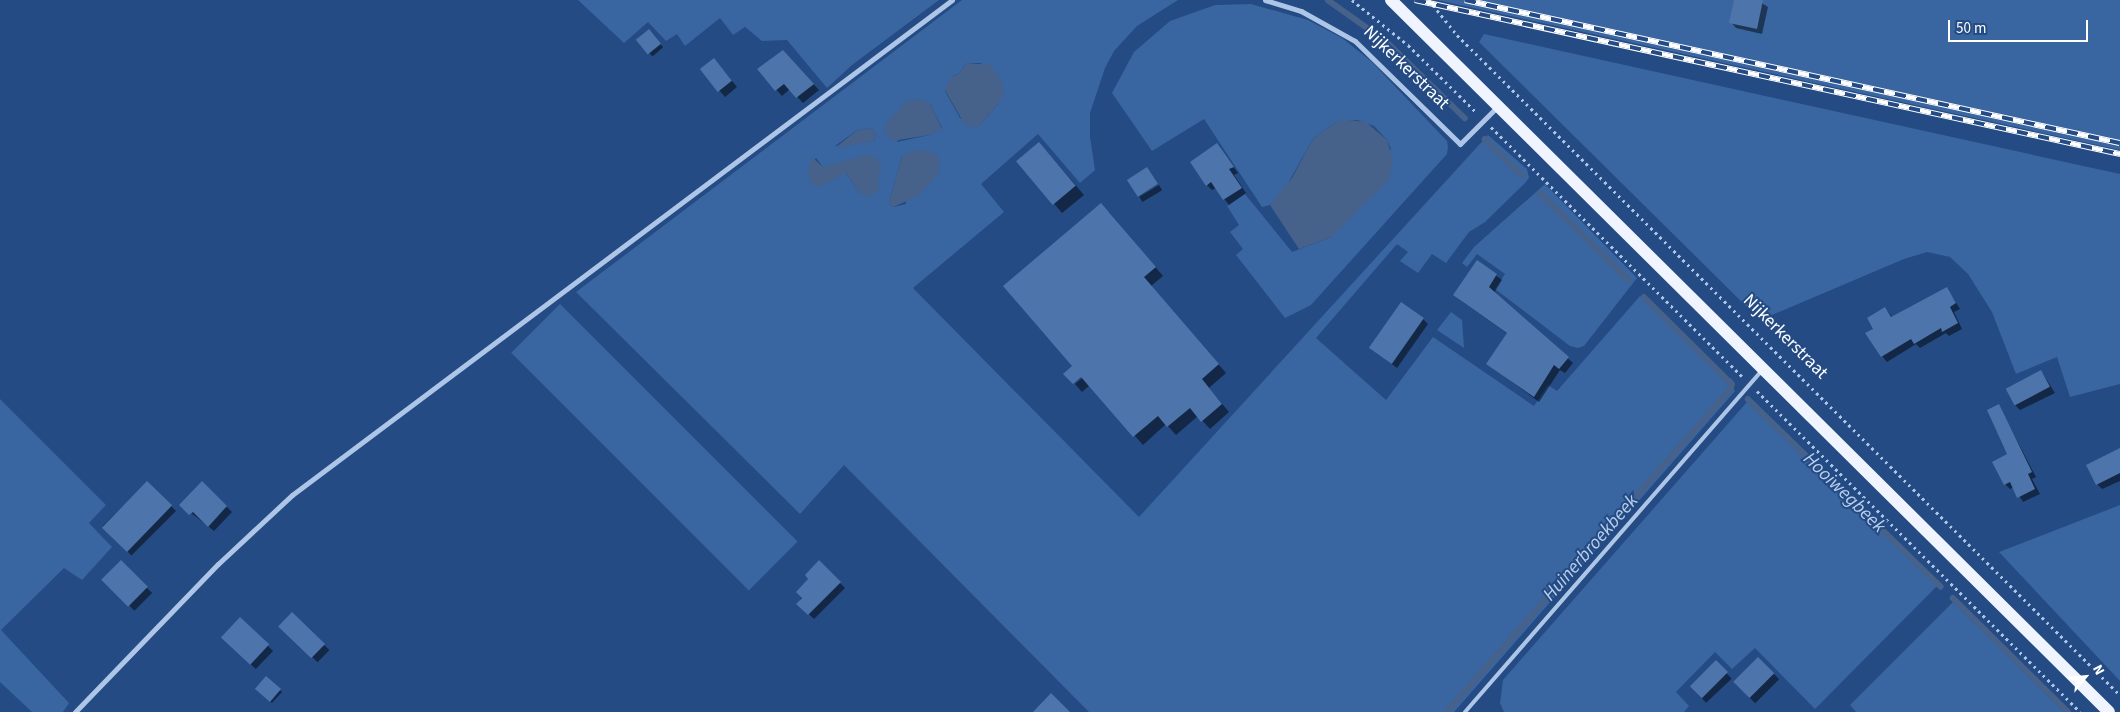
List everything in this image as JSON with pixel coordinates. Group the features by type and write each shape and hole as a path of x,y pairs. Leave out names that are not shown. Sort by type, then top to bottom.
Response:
{"main road":[{"name":"Nijkerkerstraat","path":"1392,0 2109,712"}],"street":[{"path":"75,712 218,564 292,495 952,0"},
{"name":"Nijkerkerstraat","path":"1264,0 1301,11 1354,40 1460,144 1497,106"}],"lane":[{"path":"1464,712 1762,369"}],"path":[{"name":"Nijkerkerstraat","path":"1352,0 1408,45 1484,119 2080,712"},
{"name":"Nijkerkerstraat","path":"1429,0 1483,62 2120,695"}],"shaded area":[{"path":"578,0 939,0 852,65 827,88 787,40 762,41 745,27 733,35 720,18 685,46 677,34 666,41 648,22 624,43"},
{"path":"962,0 1178,0 1137,26 1114,51 1105,68 1090,113 1090,137 1095,170 1080,183 1038,134 981,184 1004,212 913,288 1139,517 1488,135 1527,169 1529,178 1525,183 1485,222 1469,232 1446,263 1432,254 1418,273 1400,261 1408,252 1397,244 1316,338 1386,400 1433,337 1534,406 1548,385 1557,391 1640,296 1735,391 1454,712 1089,712 844,465 800,514 576,292","holes":["967,63 981,63 998,104 980,125 960,118 945,91 953,76 958,74","913,100 930,104 942,128 929,135 897,142","870,128 876,133 874,141 835,146 856,131","902,156 906,204 893,207 889,203","816,158 823,167 878,176 860,193 846,173 808,170"]},
{"path":"1437,0 2120,0 2120,150"},
{"path":"1251,4 1308,20 1342,38 1371,61 1447,141 1448,147 1447,154 1311,305 1285,318 1236,255 1243,249 1230,232 1239,225 1227,206 1245,194 1292,252 1331,237 1391,149 1387,140 1374,126 1357,120 1336,122 1313,139 1286,187 1270,205 1262,207 1204,119 1152,151 1112,93 1134,52 1170,21 1215,5"},
{"path":"1484,34 2120,174 2120,384 2070,397 2057,357 2016,374 1992,312 1968,274 1950,257 1927,252 1904,259 1760,320 1479,42"},
{"path":"967,63 991,65 1001,80 1004,93 998,104 980,125 974,127 965,125 945,90 950,78 958,74"},
{"path":"920,99 930,104 942,129 929,135 892,141 885,132 888,121 906,102"},
{"path":"1347,120 1366,122 1387,140 1393,160 1389,180 1331,237 1299,249 1270,205 1292,178 1313,139 1336,122"},
{"path":"870,128 876,133 874,141 835,148 856,131"},
{"path":"917,149 936,154 940,160 938,174 918,196 893,207 889,203 902,156"},
{"path":"866,155 875,157 882,165 878,176 879,189 870,197 860,193 846,173 819,187 810,182 808,170 812,157 823,167"},
{"path":"1545,184 1637,278 1584,346 1578,348 1570,346 1495,289 1505,274 1477,254 1467,267 1462,263 1474,247"},
{"path":"560,304 798,542 749,590 511,353"},
{"path":"1451,312 1462,320 1464,348 1437,330"},
{"path":"0,399 106,505 89,523 112,547 82,580 64,568 1,630 69,703 63,712 32,712 0,682"},
{"path":"1747,402 1937,586 1815,709 1755,648 1732,669 1715,652 1676,692 1689,706 1684,712 1504,712 1500,703 1503,680"},
{"path":"2120,505 2120,681 1999,552"},
{"path":"1953,602 2064,712 1856,712 1850,705"}],"building":[{"path":"1734,0 1763,0 1757,29 1729,23"},
{"path":"649,29 661,44 648,54 636,40"},
{"path":"783,50 814,84 796,98 784,84 775,91 757,69"},
{"path":"714,58 732,81 718,92 700,69"},
{"path":"1039,142 1076,186 1053,205 1016,161"},
{"path":"1217,143 1234,167 1229,169 1242,188 1223,200 1211,182 1206,186 1190,162"},
{"path":"1147,167 1158,184 1138,197 1127,180"},
{"path":"1101,203 1156,267 1144,277 1219,364 1202,379 1222,404 1201,422 1190,408 1167,427 1158,416 1133,437 1081,377 1073,384 1063,374 1072,366 1003,286"},
{"path":"1477,260 1497,274 1489,287 1569,357 1559,369 1554,365 1534,397 1486,364 1507,333 1453,295"},
{"path":"1947,287 1956,303 1950,307 1958,323 1942,332 1941,328 1914,344 1911,339 1881,357 1865,333 1873,329 1867,318 1885,307 1891,317"},
{"path":"1401,302 1424,318 1392,364 1369,348"},
{"path":"2041,370 2050,387 2015,406 2006,389"},
{"path":"1999,404 2032,472 2028,474 2035,489 2017,498 2010,482 2004,485 1992,462 2007,454 1987,410"},
{"path":"2120,448 2120,473 2096,485 2086,465"},
{"path":"147,481 172,505 127,552 102,528"},
{"path":"202,481 227,506 208,527 193,512 189,515 179,505"},
{"path":"121,560 148,587 128,607 101,580"},
{"path":"819,560 841,582 808,615 796,604 802,598 796,592 808,579 805,575"},
{"path":"292,612 325,644 311,658 278,626"},
{"path":"240,617 269,644 250,665 221,637"},
{"path":"1758,657 1774,673 1750,698 1733,682"},
{"path":"1716,660 1728,672 1702,698 1690,686"},
{"path":"266,676 281,689 270,702 255,689"},
{"path":"1051,693 1070,712 1033,712"}],"waterway":[{"path":"1328,0 1387,42 1465,118"},
{"path":"1485,139 1522,175"},
{"path":"1540,193 1629,280"},
{"path":"1644,297 1732,384"},
{"name":"Huinerbroekbeek","path":"1447,712 1731,389 1730,382"},
{"name":"Hooiwegbeek","path":"1748,399 1941,587"},
{"name":"Hooiwegbeek","path":"1953,598 2068,712"}],"railway":[{"path":"1415,0 2120,154"},
{"path":"1465,0 2120,143"}]}
